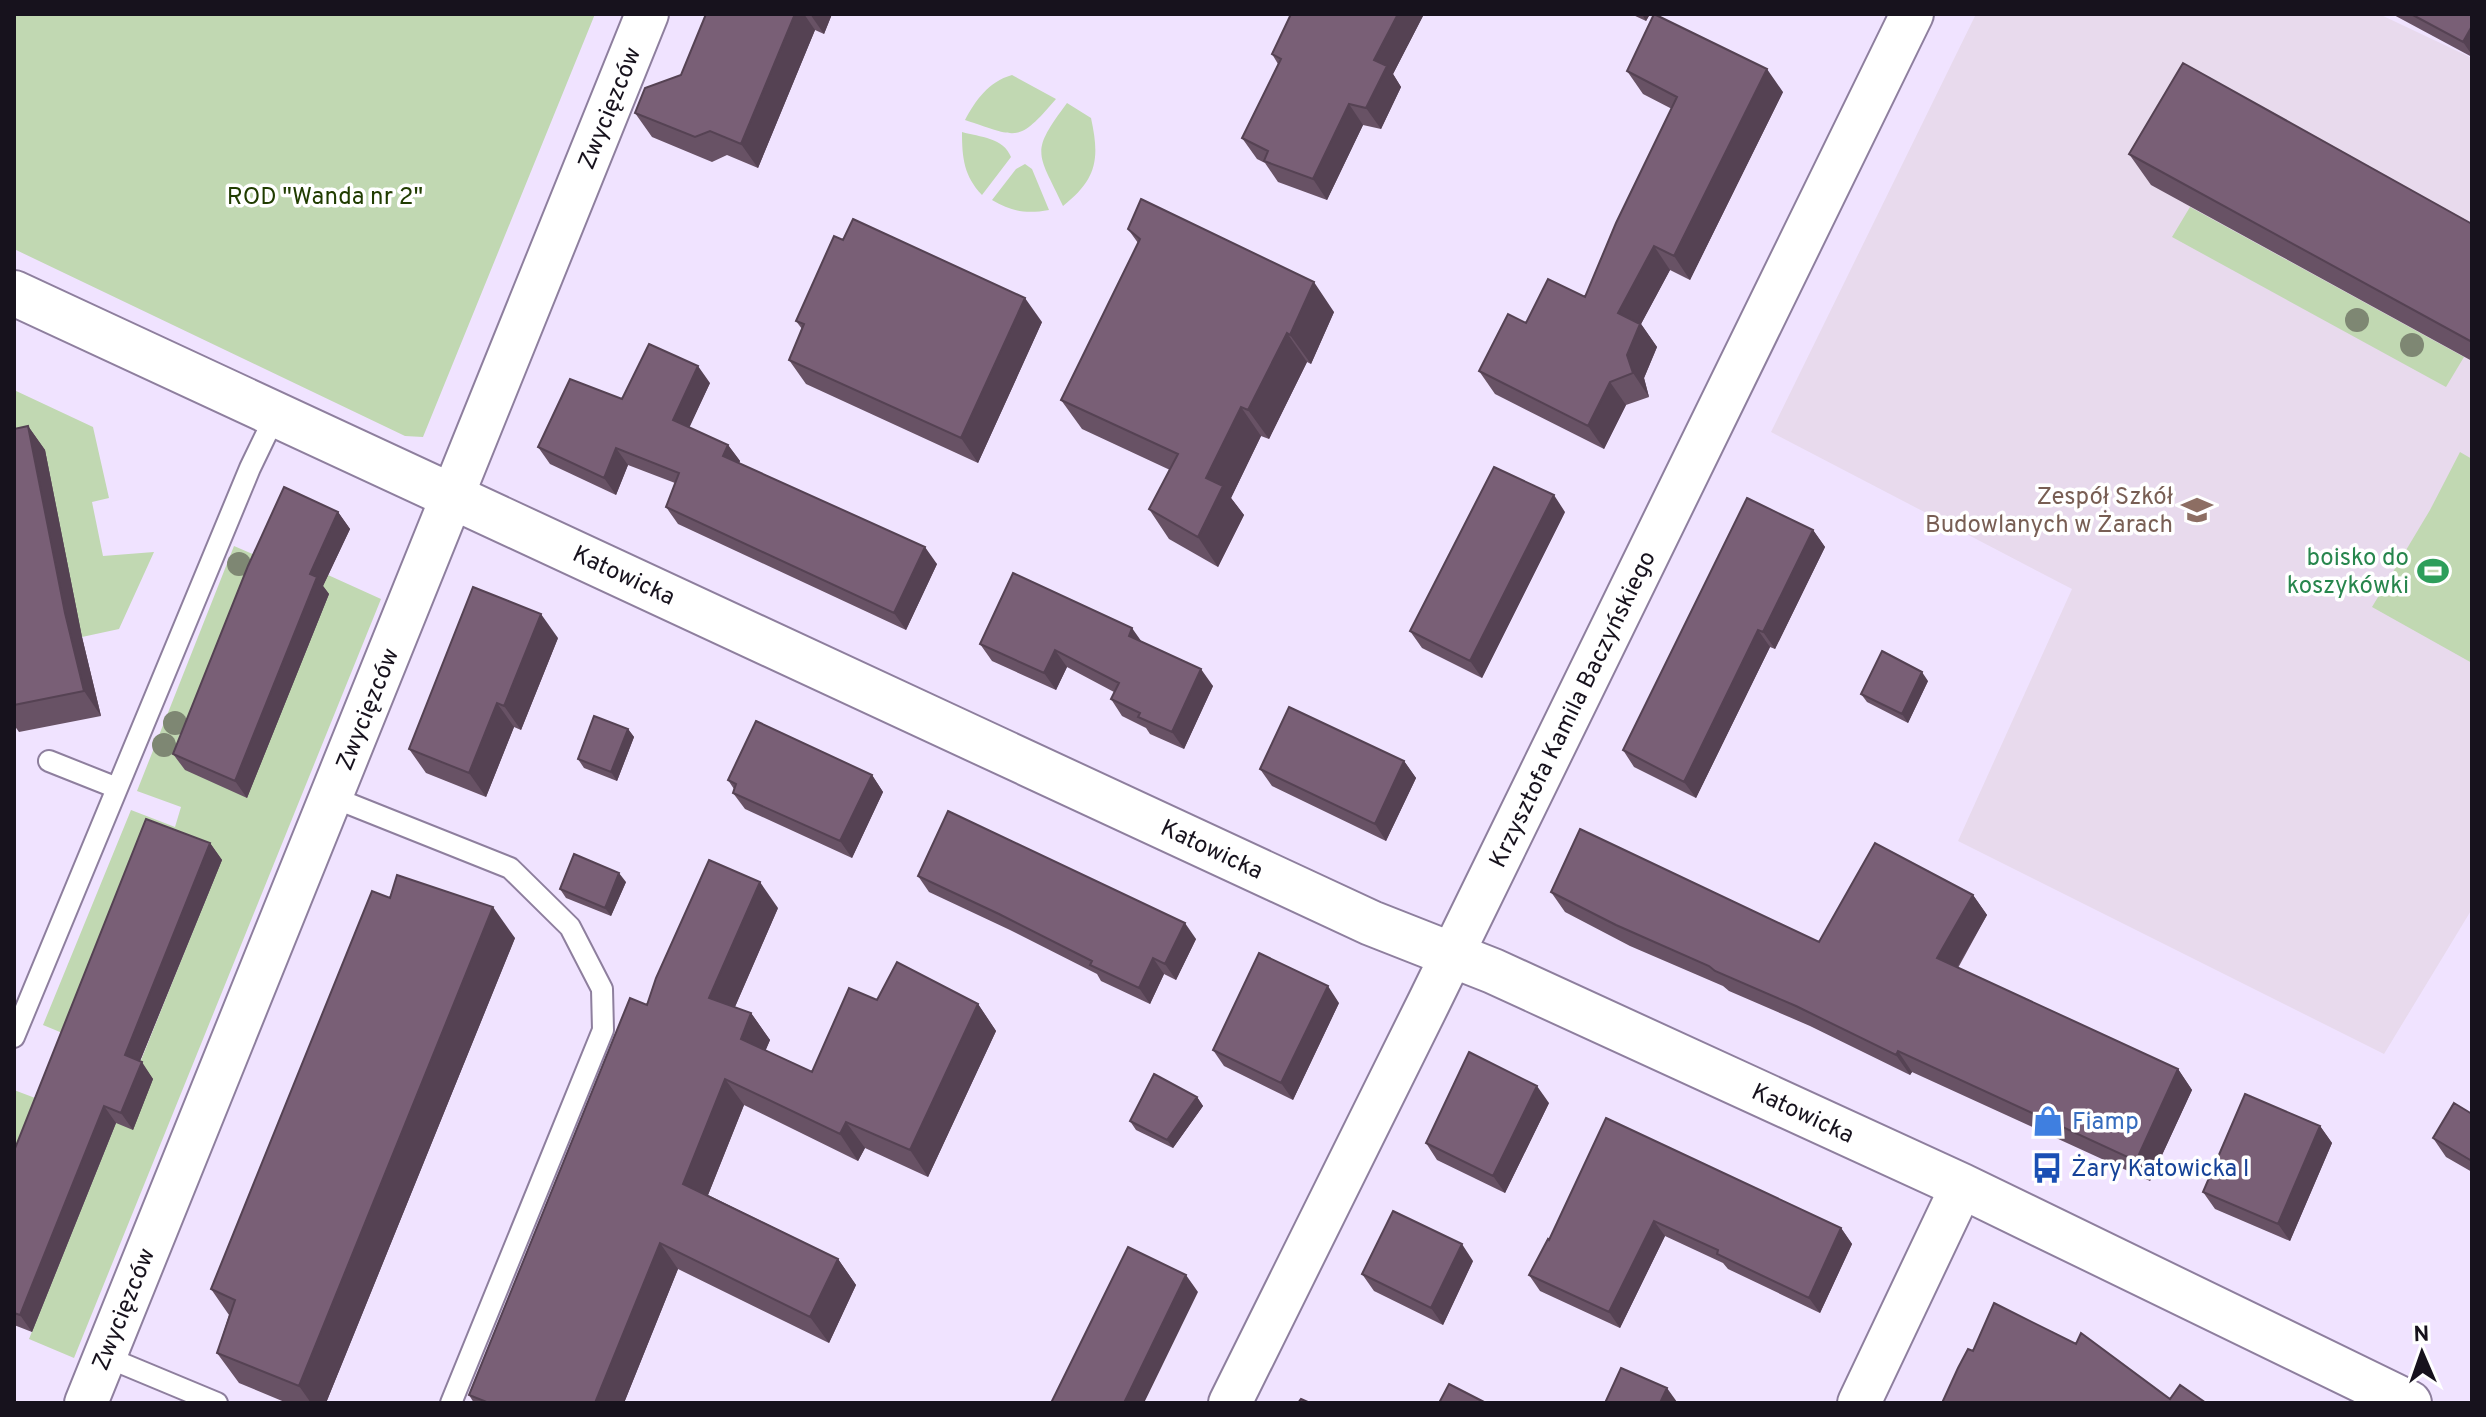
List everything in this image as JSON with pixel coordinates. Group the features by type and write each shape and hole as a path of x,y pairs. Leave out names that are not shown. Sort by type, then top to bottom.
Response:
{"street":[{"name":"Zwycięzców","path":"86,1403 647,14"},
{"name":"Krzysztofa Kamila Baczyńskiego","path":"1230,1403 1912,14"},
{"name":"Katowicka","path":"14,293 1371,923 1493,971 1962,1186 2409,1403"},
{"path":"1859,1403 1962,1186"}],"lane":[{"path":"14,1037 250,468 276,414"},
{"path":"49,761 117,788"},
{"path":"332,797 510,868 570,927 602,989 603,1030 451,1403"},
{"path":"104,1356 217,1403"}],"shaded area":[{"name":"Zespół Szkół Budowlanych w Żarach","path":"1976,14 2379,14 2472,58 2472,909 2384,1054 1958,841 2072,589 1771,432"}],"green space":[{"name":"ROD \"Wanda nr 2\"","path":"14,14 595,14 423,437 405,436 14,249"},
{"path":"1012,75 1056,99 1025,130 1016,133 965,120 984,93 996,82"},
{"path":"1067,103 1091,118 1095,157 1083,187 1063,206 1041,153 1047,133"},
{"path":"962,132 997,142 1011,157 982,195 971,181 965,166"},
{"path":"1025,164 1032,169 1049,210 1020,211 992,200 1016,169"},
{"path":"2190,207 2464,357 2446,387 2172,237"},
{"path":"14,390 93,427 109,498 92,502 103,556 154,552 119,629 82,637 14,457"},
{"name":"boisko do koszykówki","path":"2460,452 2472,459 2472,663 2372,607 2430,510"},
{"path":"234,546 269,561 275,551 381,599 74,1358 29,1339 221,861 77,1039 43,1025 131,810 175,827 181,807 137,791"},
{"path":"14,1090 51,1104 14,1197"}],"building":[{"path":"706,14 795,14 741,144 710,131 695,137 635,113 645,88 681,75"},
{"path":"1291,14 1398,14 1374,60 1387,66 1366,108 1349,104 1313,179 1264,161 1268,151 1242,138 1281,59 1272,54"},
{"path":"1654,14 1767,69 1674,256 1654,246 1618,313 1640,324 1627,355 1633,373 1610,382 1588,426 1479,371 1508,314 1526,323 1548,279 1585,297 1616,223 1677,97 1627,71"},
{"path":"2411,14 2472,14 2472,26 2463,42"},
{"path":"2183,63 2472,224 2472,342 2129,154"},
{"path":"1141,199 1314,282 1290,335 1287,333 1248,410 1241,407 1206,478 1223,486 1198,537 1149,509 1178,454 1061,400 1140,239 1128,229"},
{"path":"853,219 1025,298 961,438 789,360 804,324 796,321 834,236 843,240"},
{"path":"649,344 698,366 673,420 728,445 723,456 925,547 894,613 666,507 679,473 616,448 604,478 538,447 570,379 622,399"},
{"path":"28,426 65,613 84,691 14,705 14,429"},
{"path":"1494,467 1554,495 1470,661 1410,631"},
{"path":"284,487 338,512 310,574 317,577 235,781 173,754 248,566"},
{"path":"1747,498 1813,530 1763,632 1758,630 1684,782 1623,750"},
{"path":"1013,573 1132,628 1129,636 1201,669 1172,732 1138,717 1140,713 1111,699 1119,683 1055,650 1044,673 980,644"},
{"path":"473,587 541,614 504,706 497,703 469,773 409,749"},
{"path":"1882,651 1922,672 1902,714 1861,694"},
{"path":"1289,707 1404,761 1375,824 1260,769"},
{"path":"594,716 628,729 611,772 578,759"},
{"path":"756,721 872,775 840,841 733,793 736,784 728,780"},
{"path":"948,811 1185,923 1165,964 1153,958 1139,988 1090,965 1092,961 918,876"},
{"path":"146,819 210,843 125,1055 142,1062 121,1113 104,1106 20,1315 14,1313 14,1151"},
{"path":"1580,829 1819,942 1875,843 1973,895 1937,958 2178,1069 2136,1161 1898,1051 1896,1055 1551,892"},
{"path":"574,854 619,873 605,908 560,889"},
{"path":"709,860 760,882 709,998 751,1013 741,1039 812,1072 849,988 877,1000 897,962 978,1004 910,1150 846,1122 840,1134 725,1079 683,1184 838,1259 810,1317 660,1243 595,1403 489,1403 469,1395 630,998 647,1005"},
{"path":"397,875 493,907 299,1386 217,1353 235,1300 211,1289 372,891 390,898"},
{"path":"1259,953 1328,986 1281,1083 1213,1050"},
{"path":"1469,1052 1537,1086 1493,1176 1426,1143"},
{"path":"1154,1074 1197,1097 1167,1140 1130,1121"},
{"path":"2245,1094 2320,1126 2278,1224 2203,1192"},
{"path":"2454,1103 2472,1114 2472,1161 2433,1138"},
{"path":"1606,1118 1841,1228 1809,1298 1717,1254 1718,1250 1654,1221 1609,1312 1529,1275 1549,1240"},
{"path":"1393,1211 1462,1244 1431,1308 1362,1274"},
{"path":"1128,1247 1186,1275 1124,1403 1051,1403"},
{"path":"1994,1303 2076,1344 2081,1333 2170,1399 2180,1385 2206,1403 1942,1403 1968,1349 1973,1351"},
{"path":"1621,1368 1667,1388 1660,1403 1605,1403"},
{"path":"1449,1384 1486,1403 1439,1403"}],"place":[{"name":"Zespół Szkół Budowlanych w Żarach","path":"2197,510"},
{"name":"boisko do koszykówki","path":"2433,571"},
{"name":"Fiamp","path":"2048,1121"},
{"name":"Żary Katowicka I","path":"2047,1168"}]}
